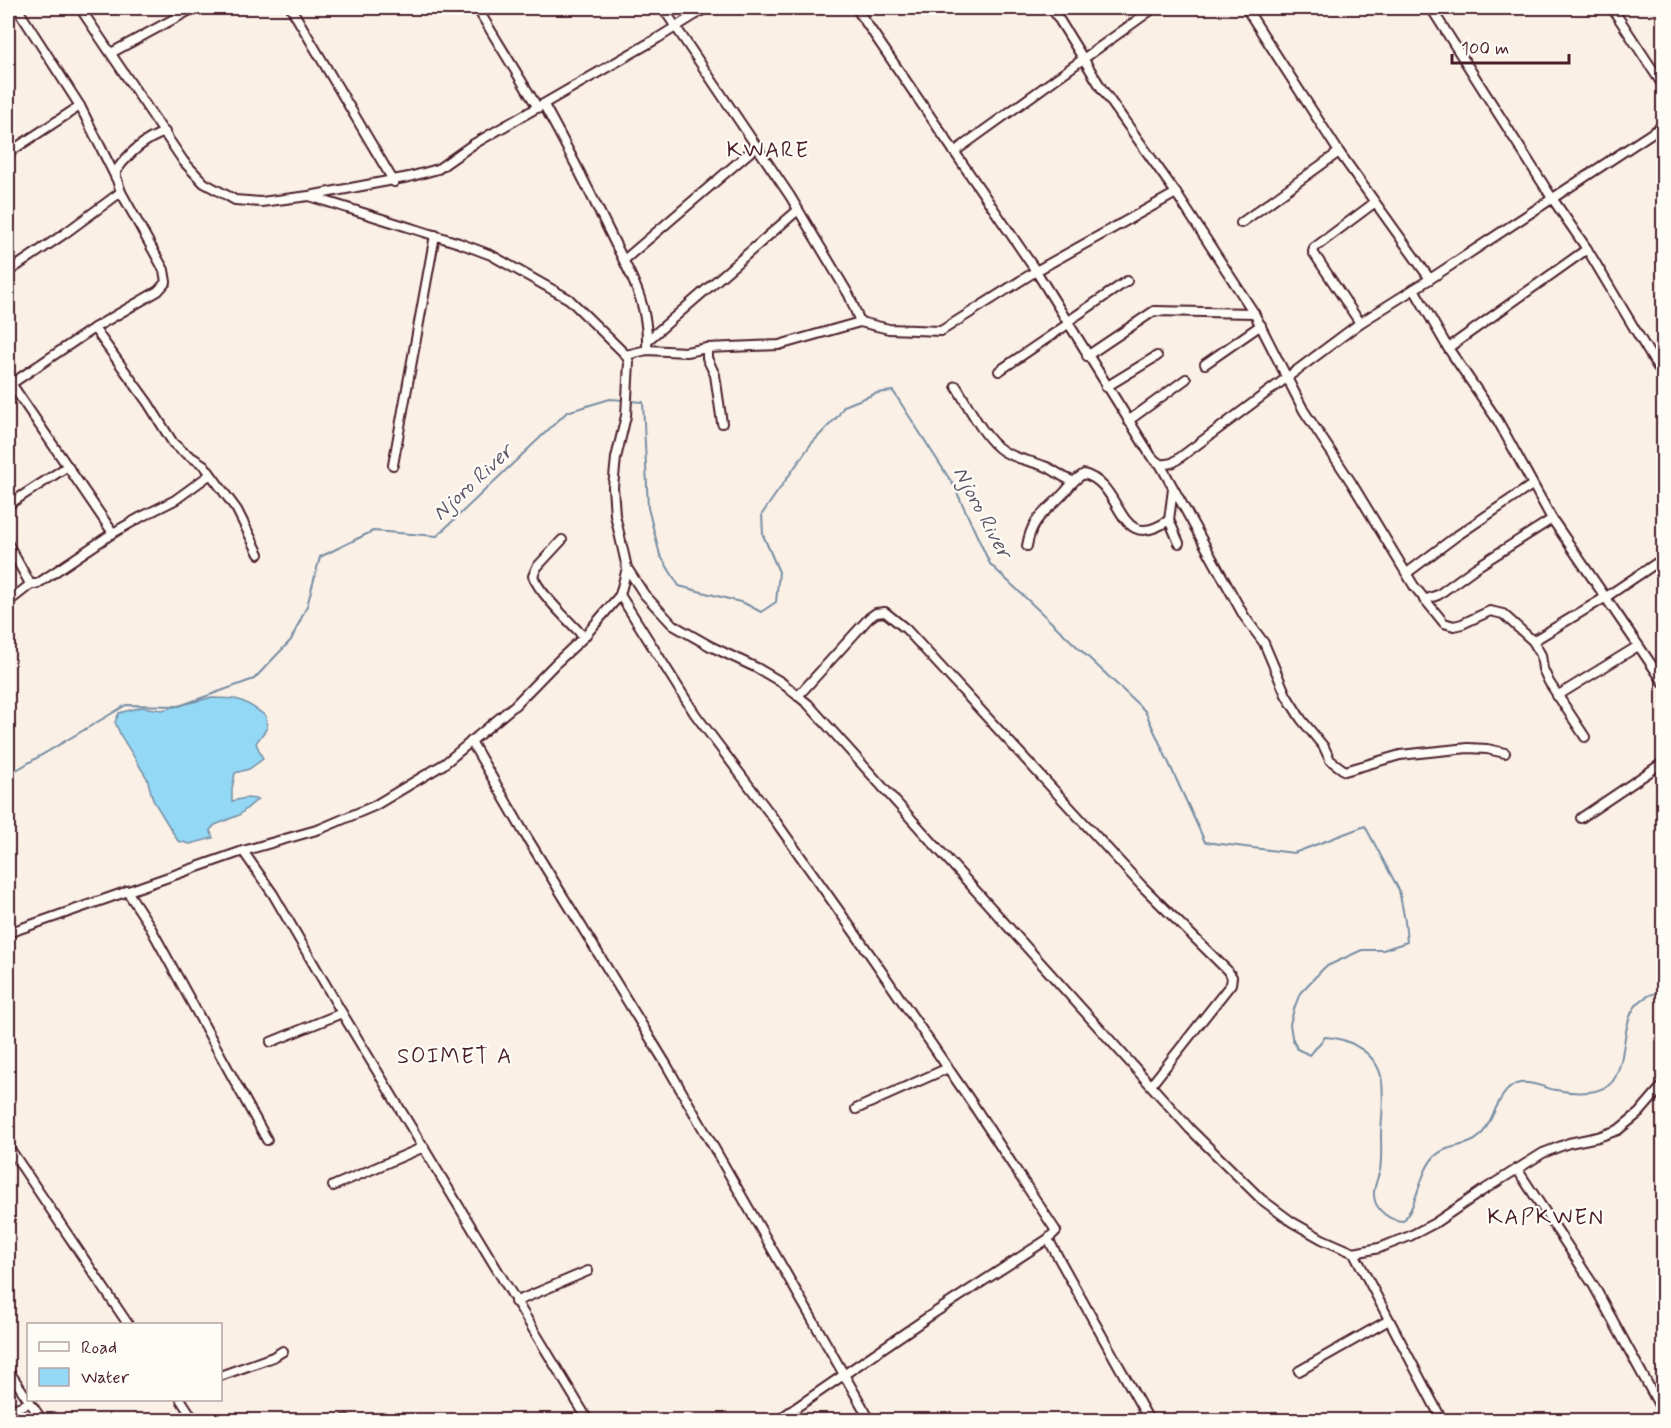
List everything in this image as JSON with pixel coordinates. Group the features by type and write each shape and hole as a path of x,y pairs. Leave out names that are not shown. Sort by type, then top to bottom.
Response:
{"street":[{"path":"17,8 80,106 121,192 164,270 166,282 158,291 94,328 9,383 113,533"},
{"path":"80,8 165,132 171,146 198,178 235,200 261,202 394,182 438,169 472,145 706,8"},
{"path":"111,53 194,8"},
{"path":"291,8 394,182"},
{"path":"477,8 542,106 591,192 640,293 648,340 647,350"},
{"path":"663,8 798,210 849,295 860,322"},
{"path":"856,8 1036,271 1106,387 1151,456 1160,464 1244,616 1264,643 1286,695 1301,719 1324,747 1330,760 1345,771 1400,755 1468,748 1505,753"},
{"path":"1052,8 1120,116 1176,193 1261,325 1304,411 1424,600 1444,623 1454,626 1490,611 1498,612 1533,641 1540,655 1543,669 1557,696 1585,737"},
{"path":"954,152 1154,8"},
{"path":"1431,8 1587,249 1664,378"},
{"path":"1612,8 1664,87"},
{"path":"1250,9 1339,152 1430,279"},
{"path":"8,153 80,106"},
{"path":"1160,464 1166,465 1174,462 1286,376 1360,323 1664,125"},
{"path":"117,180 116,171 126,159 153,136 165,132"},
{"path":"624,260 757,146"},
{"path":"1240,223 1339,152"},
{"path":"8,272 121,192"},
{"path":"626,355 647,350 686,352 707,348 779,345 860,322 890,329 941,331 1036,271 1176,193"},
{"path":"309,196 491,255 569,299 626,355 629,362 626,416 616,458 613,487 615,515 627,568 644,594 673,625 781,682 808,704 1152,1084 1190,1129 1261,1199 1292,1222 1322,1239 1354,1252 1378,1248 1410,1236 1435,1223 1543,1154 1569,1143 1618,1130 1639,1113 1664,1084"},
{"path":"1360,323 1313,252 1314,248 1374,203"},
{"path":"648,340 798,210"},
{"path":"393,465 435,235"},
{"path":"1448,348 1587,249"},
{"path":"999,371 1126,281"},
{"path":"1414,289 1448,348 1498,421 1551,519 1664,683"},
{"path":"1087,356 1154,311 1254,314"},
{"path":"1205,364 1261,325"},
{"path":"94,328 148,403 173,443 204,465 237,510 259,554"},
{"path":"707,348 707,358 715,375 722,423"},
{"path":"1106,387 1157,356"},
{"path":"1128,421 1186,379"},
{"path":"956,386 994,444 1003,451 1050,468 1073,482"},
{"path":"8,505 68,466"},
{"path":"1027,546 1033,525 1073,482 1084,474 1101,482 1128,524 1136,530 1152,530 1169,520"},
{"path":"8,602 31,584 37,584 113,533 176,500 211,476"},
{"path":"1407,573 1455,537 1532,486"},
{"path":"1173,489 1169,520 1179,543"},
{"path":"1424,600 1438,595 1551,519"},
{"path":"562,540 537,567 533,576 552,603 584,637"},
{"path":"8,544 31,584"},
{"path":"1533,641 1606,597 1664,558"},
{"path":"8,933 243,851 320,829 374,806 444,764 515,705 584,637 620,595 627,568"},
{"path":"620,595 695,714 774,819 948,1068 1056,1231 1048,1239 931,1314 778,1420"},
{"path":"798,696 869,618 876,613 885,612 894,617 1142,886 1227,970 1232,978 1232,984 1152,1084"},
{"path":"1557,696 1638,646"},
{"path":"471,741 529,841 666,1064 870,1420"},
{"path":"1581,818 1664,762"},
{"path":"243,851 273,894 515,1302 588,1420"},
{"path":"127,891 148,923 267,1140"},
{"path":"271,1042 342,1013"},
{"path":"856,1109 948,1068"},
{"path":"8,1146 127,1323"},
{"path":"333,1186 423,1147"},
{"path":"1517,1169 1594,1286 1664,1414"},
{"path":"1048,1239 1149,1420"},
{"path":"1354,1252 1442,1420"},
{"path":"515,1302 588,1271"},
{"path":"1299,1371 1389,1320"},
{"path":"222,1375 273,1357 283,1351"},
{"path":"8,1370 27,1400"},
{"path":"182,1401 194,1420"},
{"path":"8,1412 29,1403 42,1420"}],"water":[{"path":"209,698 240,700 266,716 267,728 256,743 263,759 249,769 235,773 232,789 232,801 246,798 258,799 239,815 215,825 210,830 213,838 190,844 178,841 153,800 147,778 115,722 119,713 142,707 162,710"}],"waterway":[{"name":"Njoro River","path":"630,401 643,402 648,508 660,555 679,586 744,603 761,612 776,602 779,572 763,535 762,514 811,444 838,416 844,406 877,393 893,391 954,486 990,564 1145,711 1205,842 1294,853 1365,826 1399,890 1407,942 1383,950 1362,950 1325,967 1300,993 1290,1024 1297,1049 1310,1055 1325,1037 1335,1038 1362,1049 1380,1072 1383,1101 1381,1165 1374,1196 1377,1206 1388,1217 1403,1221 1412,1206 1425,1171 1435,1156 1480,1136 1501,1098 1513,1086 1529,1083 1556,1090 1583,1092 1609,1085 1618,1071 1630,1016 1641,1000 1664,991"},
{"name":"Njoro River","path":"8,775 126,705 179,706 254,679 291,640 307,606 320,557 373,531 437,536 567,412 610,399 624,400"},
{"path":"1622,612 1664,676"}],"district":[{"name":"KWARE","path":"768,149"},
{"name":"SOIMET A","path":"455,1055"},
{"name":"KAPKWEN","path":"1546,1216"}]}
